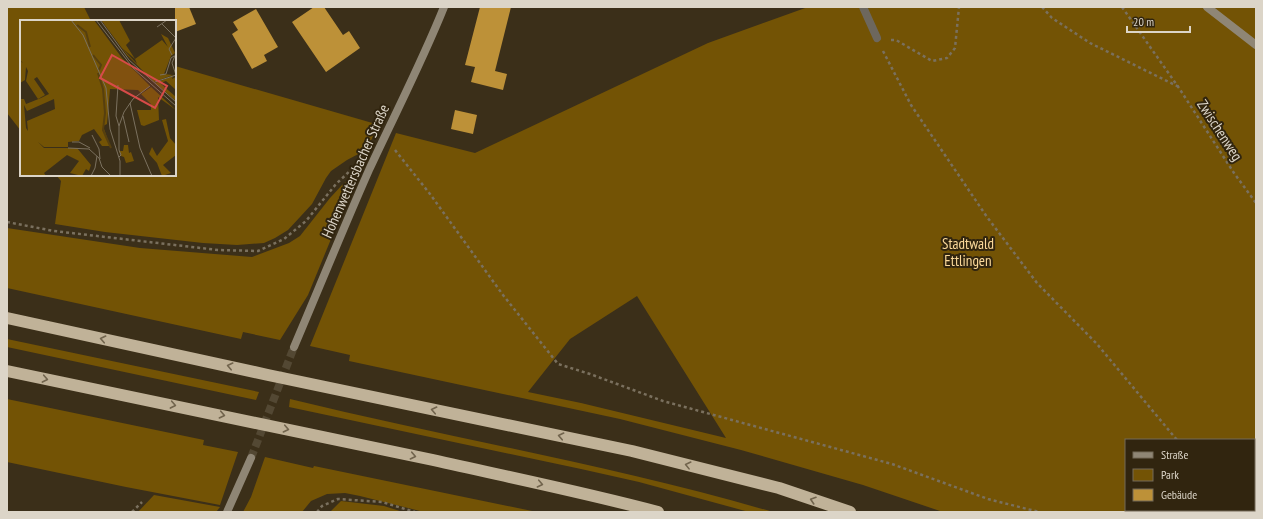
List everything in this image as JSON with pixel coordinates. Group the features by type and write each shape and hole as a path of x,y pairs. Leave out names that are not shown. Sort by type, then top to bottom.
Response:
{"highway":[{"path":"7,318 268,375 632,451 779,488 850,512"},
{"path":"7,371 371,447 612,500 658,512"}],"street":[{"name":"Hohenwettersbacher Straße","path":"294,347 384,137 414,72 428,46 444,7"},
{"path":"863,7 877,38"},
{"path":"1207,7 1256,45"},
{"path":"227,512 251,458"}],"path":[{"path":"877,38 896,40 932,61 947,58 955,48 959,7"},
{"path":"1042,7 1052,18 1090,43 1180,88"},
{"name":"Zwischenweg","path":"1122,7 1180,88 1234,173 1256,203"},
{"path":"877,38 911,105 1001,235 1037,283 1097,344 1176,439"},
{"path":"384,137 430,194 503,295 558,364 590,374 663,401 892,464 988,499 1039,512"},
{"path":"7,222 54,231 218,250 258,251 284,239 306,221 336,184 352,169 369,172"},
{"path":"317,512 322,506 338,499 382,502 415,512"},
{"path":"132,512 142,502"}],"green space":[{"path":"7,7 84,7 90,20 20,20 20,130 7,113"},
{"name":"Stadtwald Ettlingen","path":"808,7 1256,7 1256,512 943,512 863,485 741,450 620,419 349,361 350,355 310,346 396,133 475,153 708,43","holes":["637,296 726,438 581,403 528,392 570,339"]},
{"path":"176,66 379,125 366,150 347,160 331,171 312,204 288,230 264,243 237,245 203,243 105,232 55,224 61,181 57,176 176,176"},
{"path":"348,181 352,185 352,188 308,295 280,340 243,332 241,339 7,288 7,228 140,248 252,257 289,243 300,236 330,198 343,184"},
{"path":"7,339 259,392 256,400 7,347"},
{"path":"7,399 204,440 203,445 238,452 220,505 7,462"},
{"path":"290,399 653,480 773,512 749,512 639,482 289,407"},
{"path":"265,457 313,468 314,466 537,512 424,512 345,493 327,494 311,501 302,512 243,512 251,497"},
{"path":"154,495 220,507 216,512 138,512"},
{"path":"341,501 384,506 403,512 330,512"}],"building":[{"path":"175,7 189,7 196,24 176,32"},
{"path":"314,7 324,7 343,35 349,31 360,48 326,72 292,22"},
{"path":"480,7 511,7 495,71 507,74 503,90 471,82 475,67 465,65"},
{"path":"256,9 278,47 264,55 267,61 252,69 232,34 238,30 233,22"},
{"path":"455,110 477,115 473,134 451,129"}],"tunnel":[{"path":"251,458 294,347"}]}
